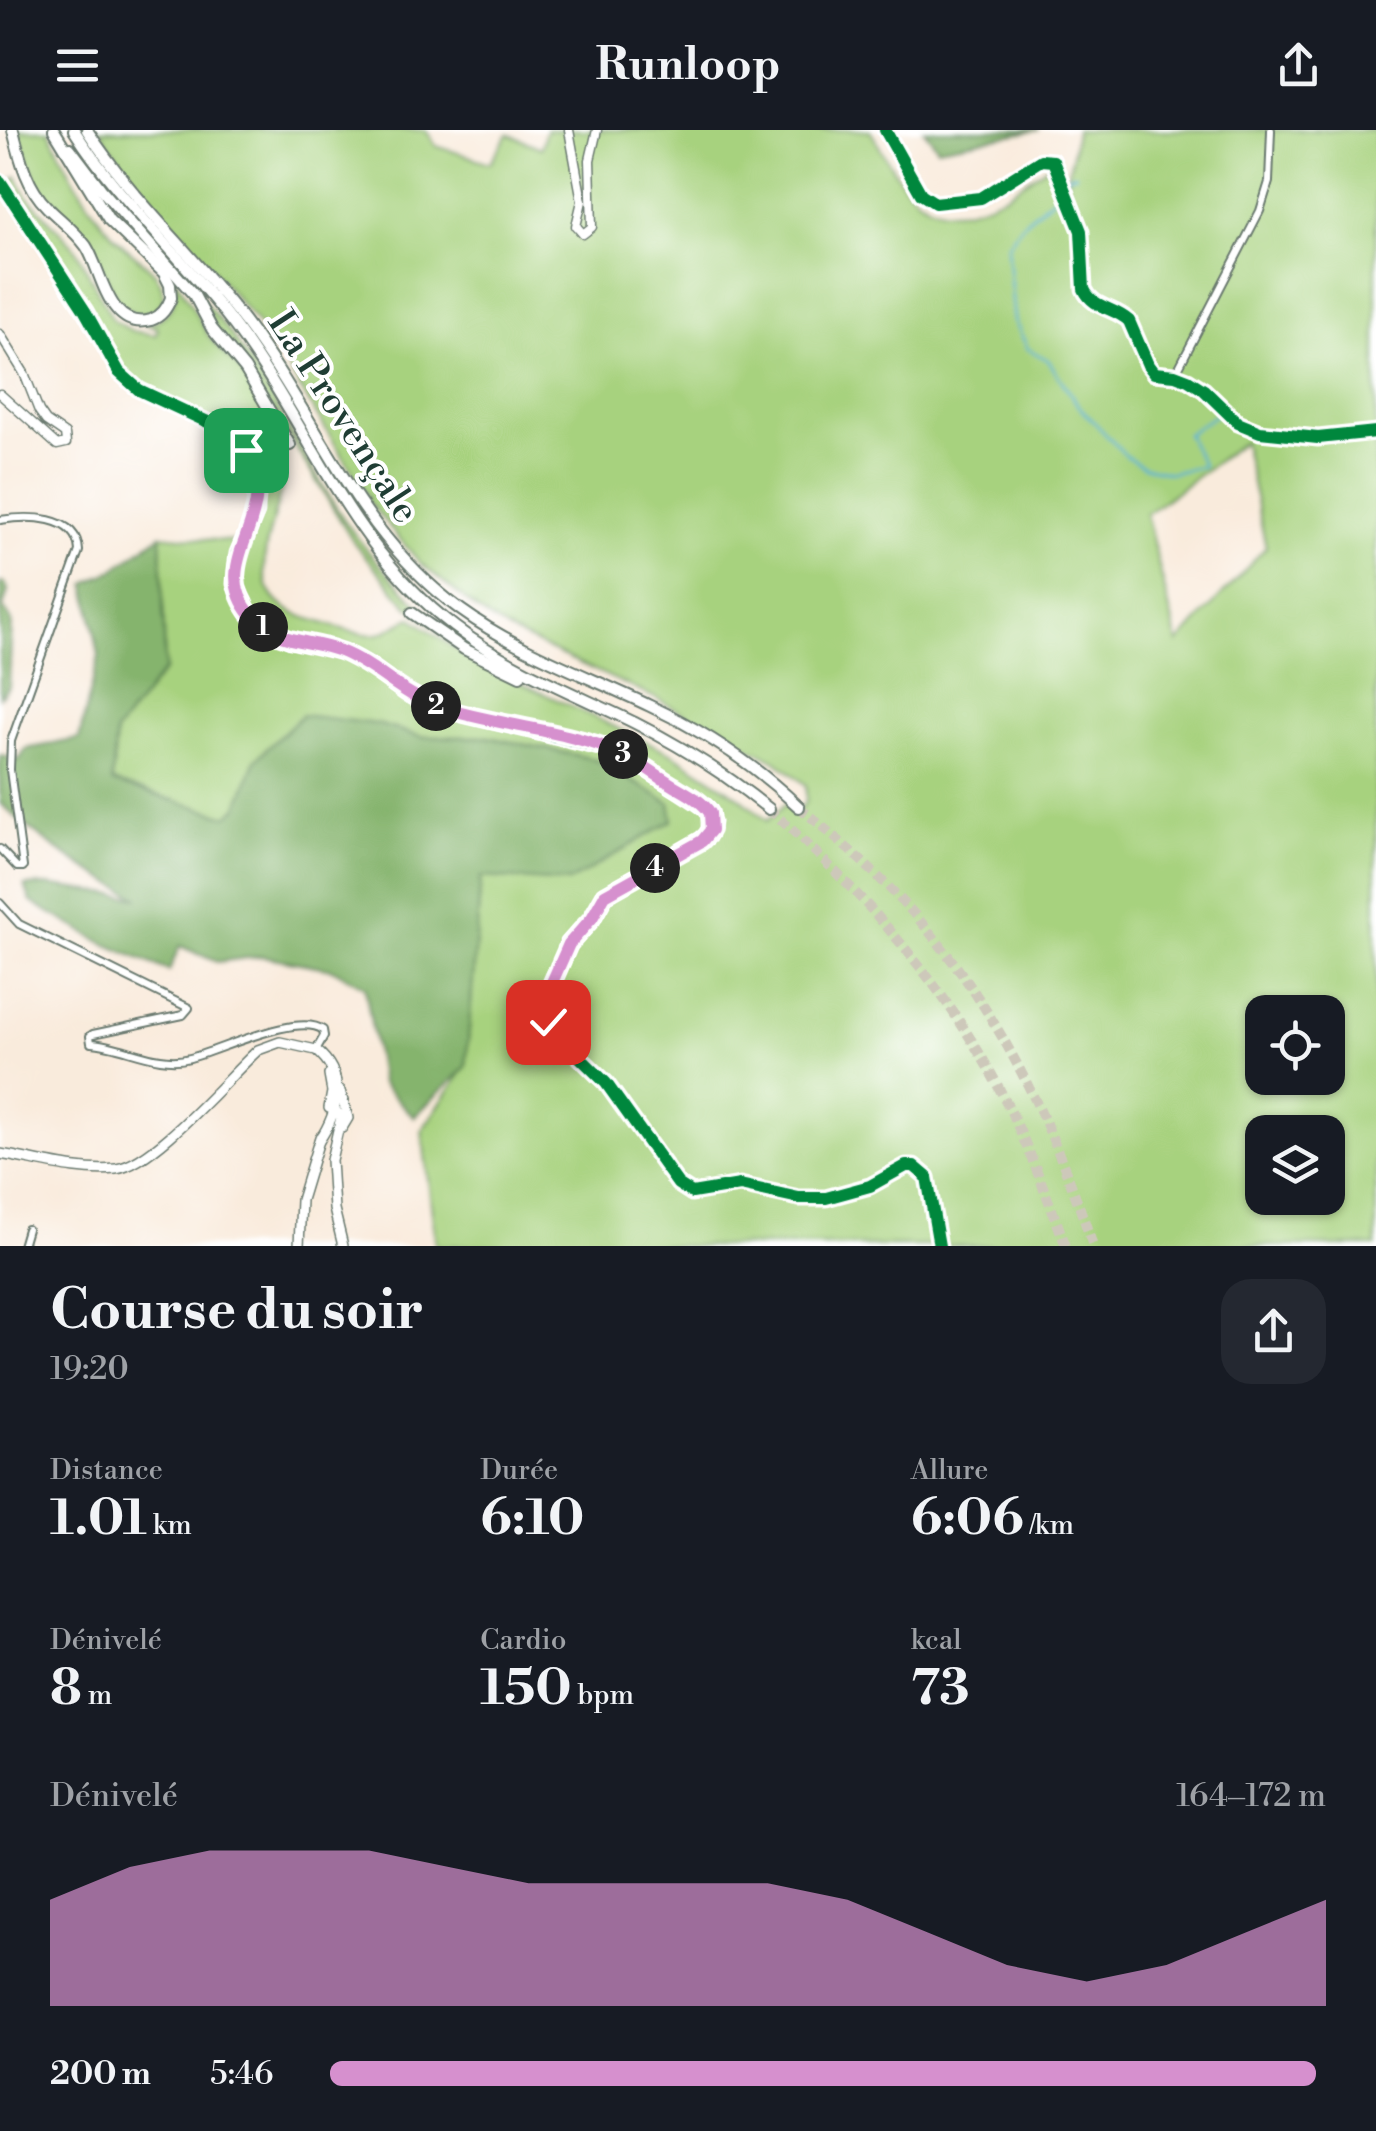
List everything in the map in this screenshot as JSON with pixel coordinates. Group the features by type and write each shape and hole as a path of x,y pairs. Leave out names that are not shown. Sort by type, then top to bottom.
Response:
{"highway":[{"path":"13,130 32,186 85,245 112,303 134,320 159,316 171,298 164,272 108,220 56,130"},
{"path":"56,130 194,295 212,329 245,368 290,446"},
{"name":"La Provençale","path":"74,130 112,182 236,328 340,498 394,572 430,608 512,664 678,746 769,809"},
{"name":"La Provençale","path":"86,130 114,169 248,326 363,511 414,571 462,610 516,645 655,708 714,741 800,807"},
{"path":"412,613 475,656 587,701"}],"main road":[{"path":"569,130 582,200 576,226 583,234 592,227 590,160 597,130"},
{"path":"885,130 922,194 935,202 981,198 1049,158 1058,167 1080,230 1087,296 1129,320 1154,373 1175,374"},
{"path":"0,181 85,311 119,372 139,390 226,431 246,450 256,475 256,512 238,554 236,584 249,613 260,626 292,640 344,652 406,693 440,708 620,752 708,809 711,830 702,841 605,895 592,918 569,944 545,1000 546,1016 556,1034 613,1092 678,1184 692,1193 740,1185 817,1199 862,1188 906,1166 916,1167 928,1181 939,1246"},
{"path":"0,334 46,421 66,434 66,443 57,445 0,394"},
{"path":"0,1154 102,1169 131,1165 156,1148 234,1072 269,1044 294,1042 314,1050 332,1070 339,1088 301,1200 299,1246"},
{"path":"314,1050 327,1069 341,1117 331,1160 331,1184 343,1246"}],"street":[{"path":"1271,130 1269,182 1260,211 1175,374 1204,390 1238,423 1260,432 1318,438 1376,432"},
{"path":"0,520 49,520 68,528 78,542 79,552 11,742 10,770 23,867 17,867 0,849"},
{"path":"0,904 19,924 189,1008 184,1015 93,1034 91,1043 124,1047 173,1062 280,1027 314,1025 323,1030 324,1036 314,1050"},
{"path":"22,1246 27,1229"}],"green space":[{"path":"18,130 49,130 102,222 157,276 163,301 154,311 138,315 118,303 92,246 39,190"},
{"path":"99,130 426,130 436,146 490,163 508,134 541,148 546,130 870,130 906,187 935,208 953,211 1001,197 1047,166 1055,170 1066,190 1076,130 1376,130 1376,1246 436,1246 422,1130 466,1066 481,876 569,882 670,803 594,759 488,737 421,737 377,724 256,759 238,807 227,817 111,781 116,732 165,669 161,535 249,543 261,508 259,471 248,447 145,389 117,365 77,292 6,184 17,176 26,195 76,249 113,320 132,331 156,335 158,328 147,325 172,307 173,276 212,341 253,387 283,451 284,472 264,568 269,589 283,606 310,619 370,634 382,633 412,618 468,658 673,754 741,798 767,821 787,803 798,812 806,801 806,785 776,761 653,697 509,631 420,563 367,500 267,335 145,191","holes":["1243,442 1266,547 1178,643 1146,514"]},
{"path":"924,130 1039,130 938,148"},
{"path":"201,298 242,350 355,535 451,639 407,605 355,544 287,433 216,329"},
{"path":"161,535 165,669 116,732 112,782 227,816 238,807 256,759 302,715 377,724 422,737 488,737 594,759 670,803 673,820 569,882 481,877 466,1067 414,1117 381,1083 365,987 332,969 262,956 217,962 180,946 169,971 105,944 31,902 25,886 48,885 139,898 66,855 0,803 0,755 19,760 26,749 79,739 99,656 86,584 115,569"},
{"path":"0,583 5,583 8,591 3,607 12,622 9,686 0,697"}],"waterway":[{"path":"1063,177 1076,174"},
{"path":"1058,182 1057,194 1021,225 1007,246 1014,320 1028,349 1048,360 1078,405 1126,456 1144,467 1170,473 1203,466 1187,434 1218,413"}],"tunnel":[{"path":"799,807 901,900 984,1006 1046,1123 1093,1246"},
{"path":"769,809 863,901 947,1003 1004,1097 1066,1246"}],"cycle path":[{"path":"885,130 921,194 935,203 981,198 1041,160 1053,161 1081,231 1084,289 1098,304 1129,321 1154,373 1188,380 1238,423 1260,432 1318,438 1376,432"},
{"path":"0,181 85,311 119,372 139,390 227,431 247,450 256,475 256,512 238,553 235,584 249,613 261,626 291,640 344,652 406,693 440,708 620,752 708,809 712,822 708,836 605,895 592,919 569,944 544,1004 555,1033 606,1083 678,1184 692,1193 740,1185 799,1198 826,1198 870,1186 906,1166 914,1166 927,1177 939,1246"}],"route":[{"path":"246,450 258,490 256,512 238,554 236,584 249,613 260,626 278,636 344,652 406,693 440,708 620,752 700,802 710,813 711,830 702,841 605,895 592,918 569,944 546,996 548,1022"}]}
